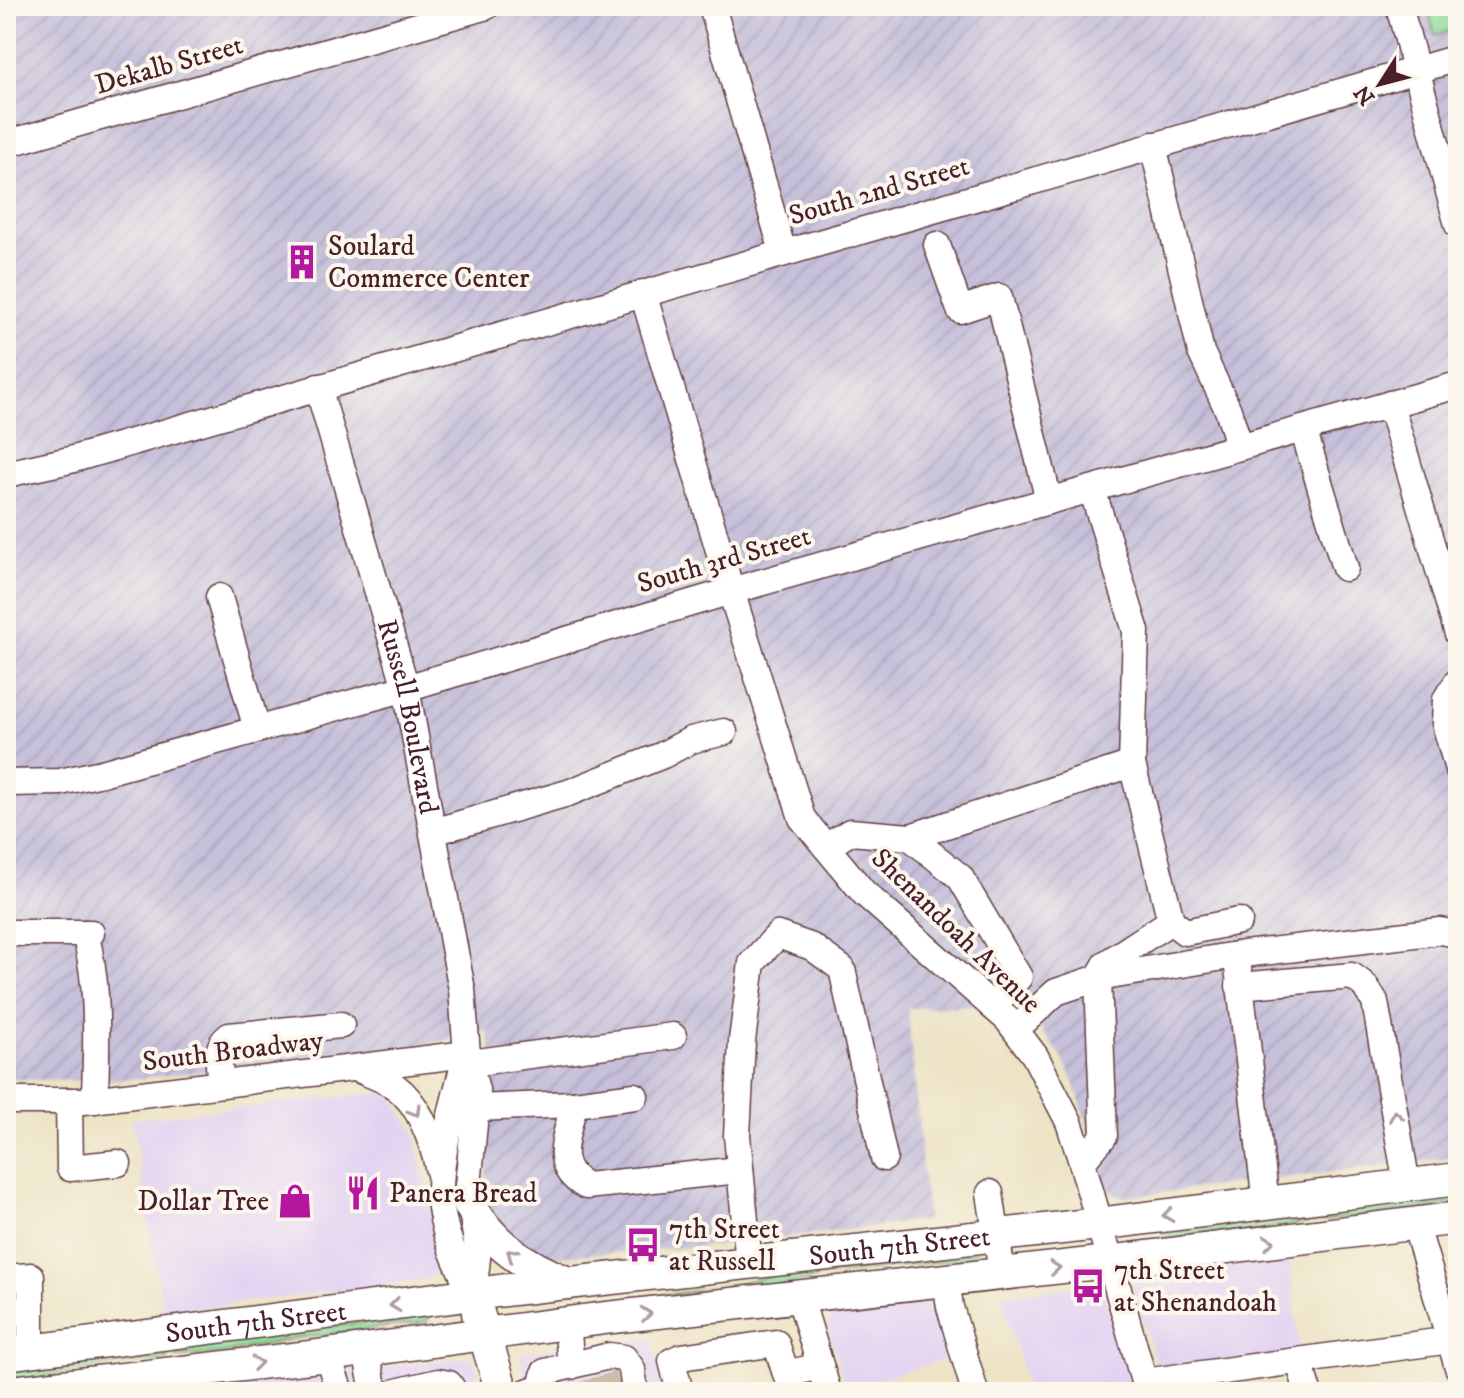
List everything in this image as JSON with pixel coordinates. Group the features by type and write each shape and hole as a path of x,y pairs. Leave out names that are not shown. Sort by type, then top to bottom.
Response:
{"main road":[{"name":"South 7th Street","path":"18,1352 568,1283 1098,1224 1458,1179"},
{"path":"470,1205 489,1235 501,1246 539,1272 568,1283"},
{"name":"South 7th Street","path":"12,1392 177,1382 327,1355 605,1318 1108,1262 1458,1218"},
{"name":"Russell Boulevard","path":"473,1295 502,1392"}],"street":[{"name":"Dekalb Street","path":"6,144 487,6"},
{"path":"712,6 783,252"},
{"path":"1399,6 1458,225"},
{"name":"South 2nd Street","path":"7,470 70,460 1458,58"},
{"path":"1153,145 1201,352 1228,410 1240,447"},
{"path":"937,245 960,310 999,297 1049,501"},
{"name":"Shenandoah Avenue","path":"643,293 802,818 864,893 1016,1029 1052,1086 1069,1122 1082,1162 1146,1387"},
{"name":"South 3rd Street","path":"6,783 60,782 257,729 1458,385"},
{"name":"Russell Boulevard","path":"318,387 406,688 462,990 468,1059 477,1094 468,1167 470,1205 478,1249 473,1295"},
{"path":"1390,404 1458,634"},
{"path":"1303,429 1345,568"},
{"path":"1092,489 1136,631 1132,764 1171,921 1185,932 1239,921"},
{"path":"219,597 257,729"},
{"path":"1458,681 1446,699 1445,723 1458,769"},
{"path":"433,832 568,793 663,755 691,740 724,732"},
{"path":"826,847 850,832 910,837 1132,764"},
{"path":"910,837 960,877 1019,977 993,1007"},
{"path":"1082,1162 1104,1136 1098,978 1107,963 1171,921"},
{"path":"1016,1029 1056,992 1098,978 1236,955 1440,931 1458,934"},
{"path":"6,933 88,933 96,1000 70,1168 118,1163"},
{"path":"749,1264 737,1135 742,1041 752,963 778,935 812,947 842,969 884,1158"},
{"path":"1236,955 1266,1203"},
{"path":"1239,986 1352,976 1364,985 1375,1002 1385,1047 1407,1185"},
{"path":"221,1084 218,1049 229,1036 341,1025"},
{"name":"South Broadway","path":"6,1101 82,1100 673,1036"},
{"name":"Russell Boulevard","path":"468,1059 455,1093 440,1198 446,1229 461,1273 473,1295"},
{"path":"356,1068 396,1087 413,1105 435,1154 441,1181"},
{"path":"476,1108 574,1104 635,1096"},
{"path":"574,1104 563,1156 567,1172 586,1186 740,1170"},
{"path":"990,1193 1002,1273"},
{"path":"1415,1223 1454,1339 1458,1367"},
{"path":"6,1278 31,1276 18,1352"},
{"path":"946,1280 950,1307 975,1392"},
{"path":"800,1298 828,1392"},
{"path":"571,1375 605,1318"},
{"path":"567,1323 571,1375"},
{"path":"1146,1387 1454,1339"},
{"path":"424,1342 412,1389 438,1382 449,1384 454,1392"},
{"path":"680,1392 672,1361 681,1357 776,1343 788,1383 820,1366"},
{"path":"366,1350 374,1392"},
{"path":"327,1355 340,1392"},
{"path":"571,1375 624,1358 632,1369 635,1392"},
{"path":"1299,1361 1308,1392"}],"shaded area":[{"path":"6,6 1458,6 1458,1157 1124,1197 1114,1194 1106,1184 1074,1082 1060,1054 1021,1004 908,1008 927,1220 723,1245 548,1257 517,1247 484,1200 493,1065 488,1031 418,1046 143,1078 86,1081 6,1079"},
{"path":"377,1093 391,1095 415,1133 441,1261 436,1272 429,1278 417,1281 163,1312 132,1119"},
{"path":"1290,1261 1300,1354 1159,1373 1133,1288 1138,1279"},
{"path":"1095,1285 1103,1290 1133,1392 1029,1392 1001,1295"},
{"path":"941,1302 956,1356 847,1388 827,1325 832,1316"},
{"path":"652,1339 663,1392 530,1392 521,1365 520,1358 524,1352"},
{"path":"471,1358 475,1363 484,1392 345,1392 342,1371"},
{"path":"320,1376 325,1378 331,1392 200,1392 206,1388"}],"green space":[{"path":"1427,6 1458,6 1458,28 1435,35"},
{"path":"1458,1192 1458,1204 1164,1241 1163,1237 1170,1233 1376,1208"},
{"path":"976,1251 974,1257 818,1277 809,1281 529,1313 537,1309 713,1289 793,1271"},
{"path":"425,1315 429,1318 426,1322 296,1338 221,1354 168,1355 168,1359 6,1381 6,1373 95,1362 174,1345"}],"tunnel":[{"path":"603,1375 609,1392"},
{"path":"584,1381 588,1392"},
{"path":"563,1387 565,1392"}],"place":[{"name":"Soulard Commerce Center","path":"302,262"},
{"name":"Panera Bread","path":"363,1193"},
{"name":"Dollar Tree","path":"295,1201"},
{"name":"7th Street at Russell","path":"643,1245"},
{"name":"7th Street at Shenandoah","path":"1088,1286"}]}
